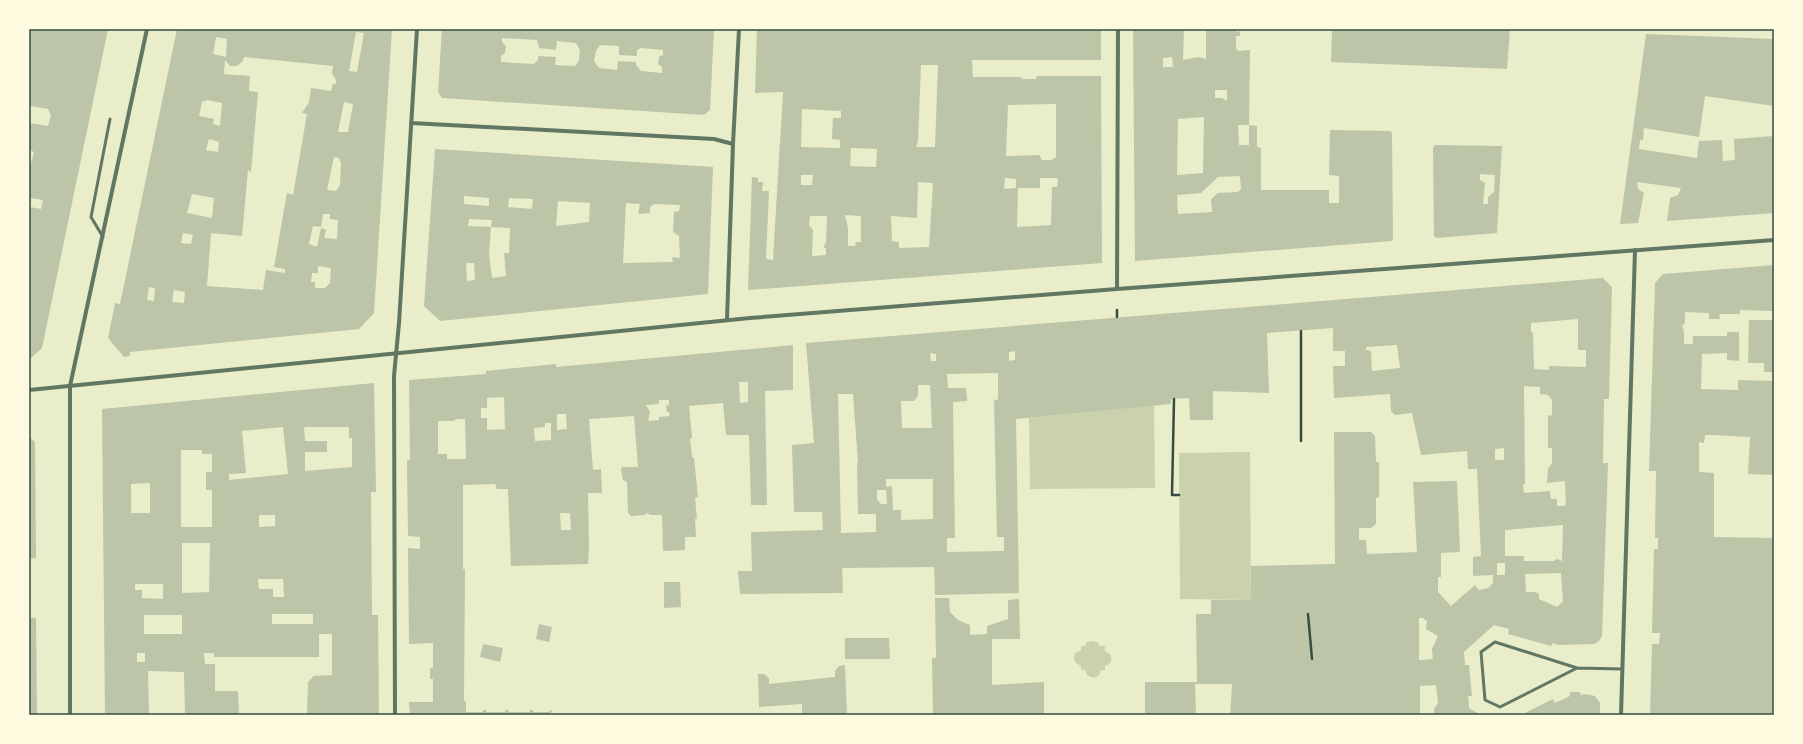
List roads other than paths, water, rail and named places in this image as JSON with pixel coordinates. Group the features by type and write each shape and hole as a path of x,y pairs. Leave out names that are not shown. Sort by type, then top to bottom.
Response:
{"street":[{"path":"70,715 70,386 147,29"},
{"path":"395,715 394,376 417,29"},
{"path":"727,320 738,29"},
{"path":"1117,289 1118,29"},
{"path":"411,123 714,139 733,144"},
{"path":"29,390 727,320 1774,240"},
{"path":"1621,715 1635,250"}],"lane":[{"path":"103,237 92,217 110,119"},
{"path":"1577,668 1500,707 1485,700 1481,652 1495,642 1577,668 1622,669"}]}
